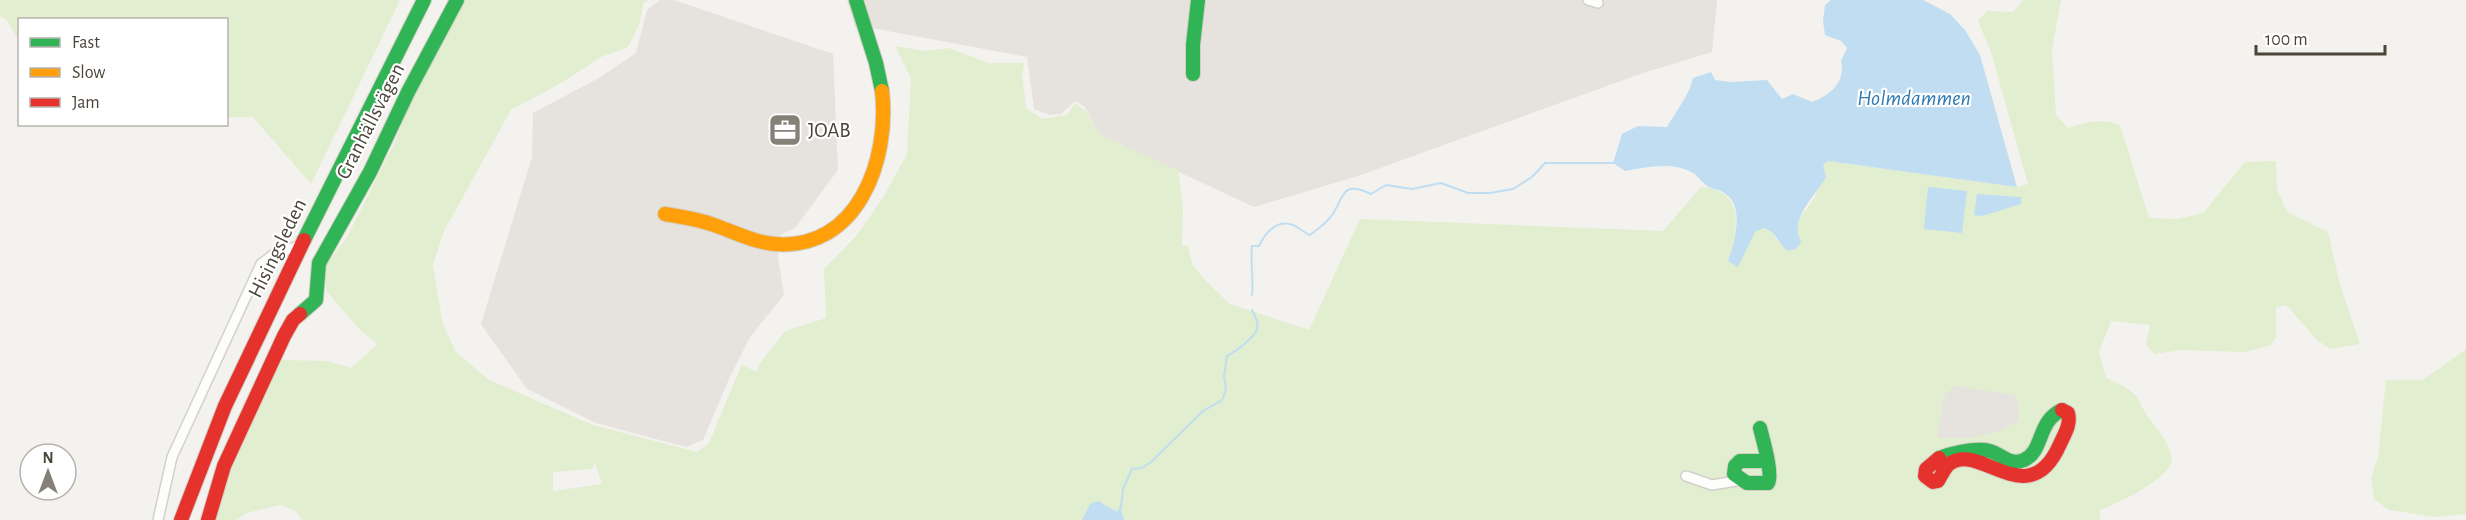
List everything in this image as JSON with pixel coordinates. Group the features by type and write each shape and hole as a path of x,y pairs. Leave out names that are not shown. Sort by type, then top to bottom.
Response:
{"main road":[{"name":"Hisingsleden","path":"181,520 222,414 302,245 424,0"},
{"name":"Granhällsvägen","path":"208,520 224,466 284,336 293,320 311,305 318,294 317,275 324,253 370,172 408,92 457,0"},
{"path":"665,214 706,222 765,242 783,244 821,236 854,211 867,190 877,164 883,117 878,69 856,0"},
{"path":"1193,74 1193,45 1198,0"},
{"path":"2062,410 2069,415 2066,432 2053,460 2038,473 2013,476 1982,463 1960,459 1948,465 1941,478 1933,482 1925,476 1924,472 1929,464 1951,454 1976,450 1990,451 2007,462 2018,462 2031,455 2050,416 2062,410"},
{"path":"1760,428 1767,450 1766,461 1771,473 1768,483 1747,483 1734,474 1735,466 1740,461 1766,461"}],"street":[{"path":"1588,0 1598,3"},
{"path":"158,520 172,457 261,264 274,254 302,245"},
{"path":"1686,476 1712,484 1742,480"}],"shaded area":[{"path":"660,0 674,0 833,54 838,170 795,228 780,235 778,257 784,295 750,337 703,440 686,447 596,423 527,389 481,324 532,157 533,113 599,78 636,53 647,10"},
{"path":"847,0 1717,0 1712,52 1643,73 1358,176 1254,207 1100,135 1085,107 1075,101 1061,114 1050,115 1034,109 1027,57 877,29 855,27"},
{"path":"1955,386 2015,395 2019,408 2019,421 1999,431 1969,438 1938,438 1938,426 1945,395"}],"green space":[{"path":"0,0 400,0 311,184 253,117 228,117 228,18 18,18 18,39 6,19 0,16"},
{"path":"448,0 649,0 644,2 639,25 628,47 601,57 563,82 511,110 444,231 433,265 443,325 456,352 489,380 593,425 697,452 709,443 742,364 756,372 760,363 785,331 826,318 824,269 857,235 884,196 907,154 911,78 895,46 926,51 949,48 988,63 1024,63 1022,75 1026,108 1042,119 1067,115 1075,103 1087,112 1100,135 1178,170 1183,206 1182,246 1188,245 1192,264 1230,304 1309,330 1360,219 1663,231 1701,187 1726,195 1732,204 1736,225 1728,261 1749,245 1755,231 1764,228 1772,232 1778,242 1797,235 1801,217 1816,195 1823,165 1828,161 2017,187 2028,184 1991,52 1978,21 1987,11 2013,12 2023,0 2061,0 2052,49 2056,115 2068,128 2094,122 2120,125 2149,218 2177,219 2203,213 2245,162 2276,161 2277,189 2287,212 2328,232 2340,285 2360,344 2330,349 2317,340 2286,305 2276,308 2276,337 2271,345 2246,352 2181,350 2154,354 2146,344 2150,325 2111,321 2099,352 2106,378 2125,387 2136,396 2166,441 2171,464 2152,483 2100,510 2100,520 302,520 296,511 280,505 247,513 235,520 211,520 233,459 280,360 328,361 351,368 378,344 363,333 326,291 326,265 347,237 395,142","holes":["595,463 602,484 553,491 553,472 592,469"]},
{"path":"2466,349 2466,514 2436,517 2389,510 2374,499 2371,478 2378,457 2386,380 2423,380"}],"water":[{"name":"Holmdammen","path":"1831,0 1923,0 1950,14 1965,30 1980,55 2017,187 1828,161 1823,165 1826,177 1801,216 1798,225 1801,241 1799,246 1793,250 1786,250 1772,232 1764,228 1755,232 1738,267 1728,261 1737,215 1731,199 1722,192 1707,186 1685,169 1660,166 1625,171 1613,163 1622,134 1638,126 1667,127 1685,97 1693,78 1711,72 1715,80 1731,82 1767,80 1782,99 1793,94 1812,102 1825,96 1839,82 1841,61 1847,48 1841,41 1825,35 1823,21 1825,5"},
{"path":"1928,187 1967,191 1962,233 1924,229"},
{"path":"1977,194 2021,197 2021,204 1982,216 1974,215"},
{"path":"1098,501 1117,512 1120,506 1124,520 1082,520 1090,504"}],"waterway":[{"path":"1252,295 1252,246 1259,246 1272,228 1282,224 1293,225 1310,235 1330,218 1342,196 1349,189 1371,194 1386,185 1412,189 1441,183 1468,193 1490,193 1513,189 1532,177 1545,163 1613,163"},
{"path":"1121,508 1123,489 1132,469 1141,468 1150,463 1203,411 1222,400 1226,390 1224,377 1227,356 1249,340 1257,329 1252,310"}],"traffic: fast":[{"path":"304,240 424,0"},
{"path":"300,314 316,300 319,263 370,172 408,92 457,0"},
{"path":"856,0 876,63 882,91"},
{"path":"1193,74 1193,45 1198,0"},
{"path":"1939,458 1979,450 1990,451 2013,462 2024,460 2035,450 2048,421 2062,410"},
{"path":"1760,428 1768,465 1768,483 1747,483 1734,474 1735,466 1740,461 1766,461"}],"traffic: slow":[{"path":"665,214 702,221 751,239 775,244 804,242 828,233 847,217 863,196 874,171 883,117 882,91"}],"traffic: jam":[{"path":"181,520 225,406 304,240"},
{"path":"208,520 224,466 284,336 293,320 300,314"},
{"path":"1939,458 1926,469 1925,476 1933,482 1938,481 1948,465 1960,459 1974,461 2018,476 2033,474 2047,465 2066,432 2069,417 2068,413 2062,410"}],"place":[{"name":"JOAB","path":"785,130"}]}
